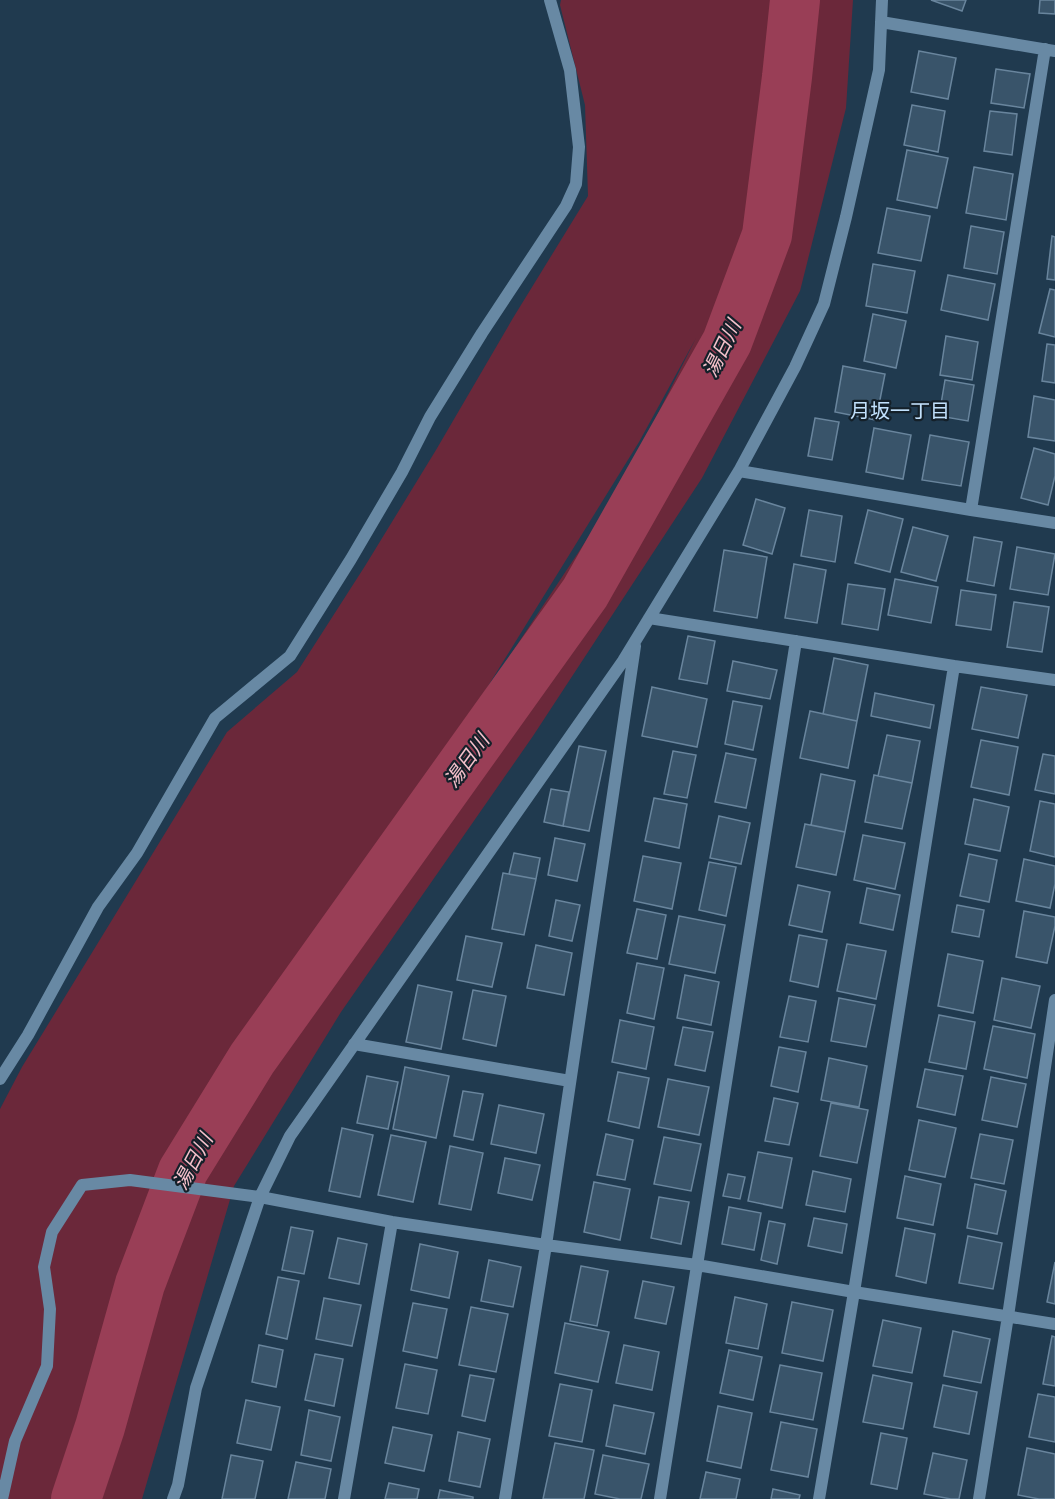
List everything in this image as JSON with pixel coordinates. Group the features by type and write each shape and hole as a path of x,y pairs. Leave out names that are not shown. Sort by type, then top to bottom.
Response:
{"street":[{"path":"0,1079 28,1035 98,907 137,853 215,718 290,656 402,472 430,417 482,333 566,206 576,184 579,147 570,70 550,0"},
{"path":"173,1499 178,1485 196,1388 260,1197 290,1136 623,661 739,471 795,367 824,304 846,217 879,70 882,0"},
{"path":"881,22 1050,50 971,510"},
{"path":"739,471 1055,523"},
{"path":"650,618 1055,680"},
{"path":"505,1499 546,1245 636,639"},
{"path":"660,1499 796,641"},
{"path":"819,1499 954,666"},
{"path":"979,1499 1055,1000"},
{"path":"354,1044 570,1081"},
{"path":"2,1499 15,1441 47,1366 50,1309 44,1267 52,1232 82,1185 130,1180 260,1197 392,1222 697,1265 1055,1324"},
{"path":"344,1499 392,1222"}],"shaded area":[{"path":"561,0 853,0 846,108 800,291 702,478 533,736 341,1012 234,1186 142,1499 0,1499 0,1109 22,1067 227,732 297,672 436,450 588,196 585,105 560,5","holes":["696,338 619,491 462,728 639,442"]}],"building":[{"path":"931,0 966,0 962,11"},
{"path":"1040,0 1055,0 1055,14 1039,13"},
{"path":"919,51 956,58 948,99 911,92"},
{"path":"996,69 1030,74 1024,108 991,103"},
{"path":"912,105 945,111 938,152 904,145"},
{"path":"990,111 1017,114 1012,155 984,151"},
{"path":"907,150 948,158 937,208 897,200"},
{"path":"974,167 1013,174 1006,220 966,213"},
{"path":"887,208 930,216 921,261 878,253"},
{"path":"971,226 1004,232 997,274 964,268"},
{"path":"1052,236 1055,237 1055,280 1047,279"},
{"path":"873,264 915,271 907,313 866,306"},
{"path":"948,275 995,284 988,320 941,310"},
{"path":"1050,289 1055,290 1055,337 1039,333"},
{"path":"873,314 906,321 896,368 864,361"},
{"path":"946,336 978,342 972,380 940,375"},
{"path":"1047,344 1055,345 1055,383 1042,381"},
{"path":"843,366 885,374 876,420 835,412"},
{"path":"945,380 974,385 968,421 939,416"},
{"path":"1034,396 1055,400 1055,441 1028,437"},
{"path":"815,418 839,422 832,460 808,456"},
{"path":"874,428 911,435 903,479 866,472"},
{"path":"930,435 969,442 961,486 922,480"},
{"path":"1034,448 1055,454 1055,476 1048,505 1021,498"},
{"path":"756,499 785,508 772,554 743,545"},
{"path":"809,510 842,516 835,562 801,556"},
{"path":"868,510 903,519 890,572 855,563"},
{"path":"913,527 948,536 936,581 901,572"},
{"path":"974,537 1002,542 994,586 967,581"},
{"path":"1017,547 1055,554 1048,595 1010,589"},
{"path":"724,550 767,557 757,618 714,611"},
{"path":"794,564 826,570 817,623 785,618"},
{"path":"895,579 938,587 931,623 888,615"},
{"path":"848,584 885,589 878,630 842,624"},
{"path":"961,590 996,595 991,630 956,625"},
{"path":"1014,602 1049,607 1042,652 1007,647"},
{"path":"688,636 715,641 707,684 679,679"},
{"path":"834,658 868,665 857,721 823,714"},
{"path":"733,661 777,670 770,699 727,691"},
{"path":"652,687 707,699 697,747 642,736"},
{"path":"981,687 1027,695 1018,738 972,729"},
{"path":"875,693 934,705 930,728 871,716"},
{"path":"733,701 762,706 753,750 725,744"},
{"path":"810,711 857,721 848,768 800,758"},
{"path":"887,735 920,741 912,783 878,776"},
{"path":"981,740 1018,747 1009,795 971,787"},
{"path":"579,746 606,751 589,831 563,826"},
{"path":"673,751 696,755 687,798 664,794"},
{"path":"726,753 756,759 746,808 715,802"},
{"path":"1043,754 1055,756 1055,794 1035,790"},
{"path":"821,774 855,781 845,832 811,825"},
{"path":"874,775 912,783 902,829 865,822"},
{"path":"551,789 569,792 563,826 544,822"},
{"path":"654,798 687,804 679,848 645,841"},
{"path":"974,799 1009,807 1000,851 965,844"},
{"path":"1040,801 1055,804 1055,857 1030,851"},
{"path":"719,816 750,823 741,864 710,858"},
{"path":"805,824 845,832 836,875 796,867"},
{"path":"863,835 905,843 895,889 854,880"},
{"path":"555,838 585,844 577,881 548,875"},
{"path":"514,853 540,858 536,879 509,874"},
{"path":"969,854 997,860 989,902 960,896"},
{"path":"643,856 681,863 672,909 634,901"},
{"path":"1024,859 1055,866 1055,884 1050,908 1016,901"},
{"path":"709,862 736,867 726,916 699,910"},
{"path":"503,873 536,879 524,935 492,929"},
{"path":"798,885 830,892 822,932 789,925"},
{"path":"867,888 900,895 893,930 860,923"},
{"path":"556,900 580,905 572,941 549,936"},
{"path":"957,905 984,910 979,937 952,932"},
{"path":"637,909 666,915 657,959 627,953"},
{"path":"1024,911 1055,917 1047,963 1016,957"},
{"path":"679,916 725,925 715,973 669,964"},
{"path":"799,935 827,940 818,987 790,981"},
{"path":"466,936 502,943 492,987 457,980"},
{"path":"847,944 886,951 876,999 837,991"},
{"path":"536,945 572,953 564,995 527,988"},
{"path":"948,954 983,961 973,1013 938,1006"},
{"path":"637,963 664,968 654,1019 627,1013"},
{"path":"685,975 719,982 711,1025 677,1018"},
{"path":"1002,978 1040,986 1031,1028 994,1020"},
{"path":"418,985 452,992 441,1049 406,1042"},
{"path":"473,990 506,996 496,1046 463,1039"},
{"path":"789,996 816,1001 808,1042 780,1037"},
{"path":"839,998 875,1005 866,1047 831,1041"},
{"path":"939,1015 975,1022 966,1069 929,1062"},
{"path":"620,1020 654,1027 646,1069 612,1062"},
{"path":"993,1026 1035,1034 1027,1078 984,1069"},
{"path":"683,1027 713,1032 705,1071 675,1065"},
{"path":"779,1047 806,1052 798,1092 771,1086"},
{"path":"829,1058 867,1066 859,1107 821,1100"},
{"path":"405,1067 449,1076 436,1138 393,1129"},
{"path":"925,1069 963,1076 955,1115 917,1107"},
{"path":"618,1072 649,1078 639,1128 608,1121"},
{"path":"367,1076 398,1082 388,1129 357,1123"},
{"path":"991,1077 1026,1084 1017,1127 982,1120"},
{"path":"668,1079 709,1087 699,1135 658,1127"},
{"path":"463,1091 483,1094 473,1140 454,1136"},
{"path":"774,1098 798,1103 789,1145 765,1141"},
{"path":"831,1103 868,1110 857,1163 820,1156"},
{"path":"499,1105 544,1114 536,1153 491,1144"},
{"path":"919,1120 956,1128 945,1177 909,1170"},
{"path":"342,1128 373,1135 360,1197 329,1191"},
{"path":"606,1134 633,1140 625,1180 597,1175"},
{"path":"980,1134 1013,1140 1004,1184 971,1178"},
{"path":"391,1135 426,1142 413,1202 378,1195"},
{"path":"664,1137 701,1144 691,1191 654,1184"},
{"path":"450,1146 483,1153 471,1210 439,1204"},
{"path":"758,1152 792,1158 782,1208 748,1201"},
{"path":"505,1158 540,1165 532,1200 498,1193"},
{"path":"813,1171 851,1179 845,1212 806,1205"},
{"path":"728,1174 745,1177 740,1199 723,1196"},
{"path":"905,1176 941,1184 933,1225 897,1218"},
{"path":"594,1182 630,1189 620,1240 584,1232"},
{"path":"975,1184 1006,1191 997,1234 967,1228"},
{"path":"659,1197 689,1202 681,1244 651,1238"},
{"path":"729,1207 761,1213 754,1250 722,1244"},
{"path":"814,1218 847,1224 842,1253 808,1246"},
{"path":"769,1221 785,1224 777,1264 761,1260"},
{"path":"291,1227 313,1231 304,1274 282,1270"},
{"path":"905,1228 935,1234 926,1283 896,1276"},
{"path":"968,1236 1002,1243 993,1289 959,1283"},
{"path":"338,1238 367,1244 359,1284 329,1278"},
{"path":"420,1244 458,1252 449,1298 411,1290"},
{"path":"489,1260 521,1267 513,1307 481,1301"},
{"path":"1055,1262 1055,1304 1047,1302"},
{"path":"581,1266 608,1271 597,1326 570,1321"},
{"path":"278,1277 299,1281 287,1339 266,1334"},
{"path":"643,1281 674,1287 666,1324 635,1318"},
{"path":"735,1297 767,1304 758,1349 726,1343"},
{"path":"324,1298 361,1305 352,1346 316,1339"},
{"path":"792,1302 833,1310 823,1361 782,1353"},
{"path":"413,1303 447,1309 437,1358 403,1351"},
{"path":"471,1307 508,1314 496,1372 459,1365"},
{"path":"883,1320 921,1328 912,1373 873,1366"},
{"path":"565,1323 609,1332 598,1382 555,1373"},
{"path":"953,1331 990,1339 981,1383 944,1376"},
{"path":"1052,1336 1055,1337 1055,1386 1043,1384"},
{"path":"259,1345 283,1350 276,1387 252,1382"},
{"path":"624,1345 659,1352 652,1390 616,1383"},
{"path":"729,1350 762,1357 753,1400 720,1393"},
{"path":"315,1354 343,1359 334,1406 305,1400"},
{"path":"405,1364 437,1370 428,1414 396,1408"},
{"path":"780,1365 822,1373 813,1420 770,1412"},
{"path":"470,1375 494,1379 485,1421 462,1416"},
{"path":"873,1375 912,1383 903,1429 863,1422"},
{"path":"560,1384 592,1390 582,1442 549,1436"},
{"path":"943,1385 977,1392 969,1434 934,1427"},
{"path":"1038,1394 1055,1397 1055,1442 1029,1437"},
{"path":"246,1400 280,1407 271,1450 237,1443"},
{"path":"614,1405 654,1413 645,1454 606,1446"},
{"path":"718,1406 752,1413 741,1468 707,1461"},
{"path":"309,1410 340,1417 331,1461 301,1455"},
{"path":"781,1422 817,1429 808,1477 771,1470"},
{"path":"393,1427 432,1435 424,1471 385,1463"},
{"path":"458,1432 490,1439 480,1487 449,1481"},
{"path":"881,1433 907,1438 897,1489 871,1484"},
{"path":"555,1443 594,1450 584,1499 543,1499"},
{"path":"1027,1448 1055,1454 1055,1499 1018,1495"},
{"path":"933,1453 967,1460 959,1499 924,1494"},
{"path":"231,1455 263,1461 255,1499 222,1499"},
{"path":"603,1455 649,1464 641,1499 620,1499 595,1494"},
{"path":"296,1462 331,1469 325,1499 288,1499"},
{"path":"706,1472 740,1479 736,1499 700,1499"},
{"path":"389,1483 419,1489 417,1499 385,1499"},
{"path":"773,1489 800,1495 799,1499 771,1499"},
{"path":"440,1490 473,1497 473,1499 438,1499"}],"waterway":[{"name":"湯日川","path":"76,1499 100,1427 140,1284 183,1171 252,1059 585,593 727,342 767,235 795,0"}],"district":[{"name":"月坂一丁目","path":"900,410"}]}
